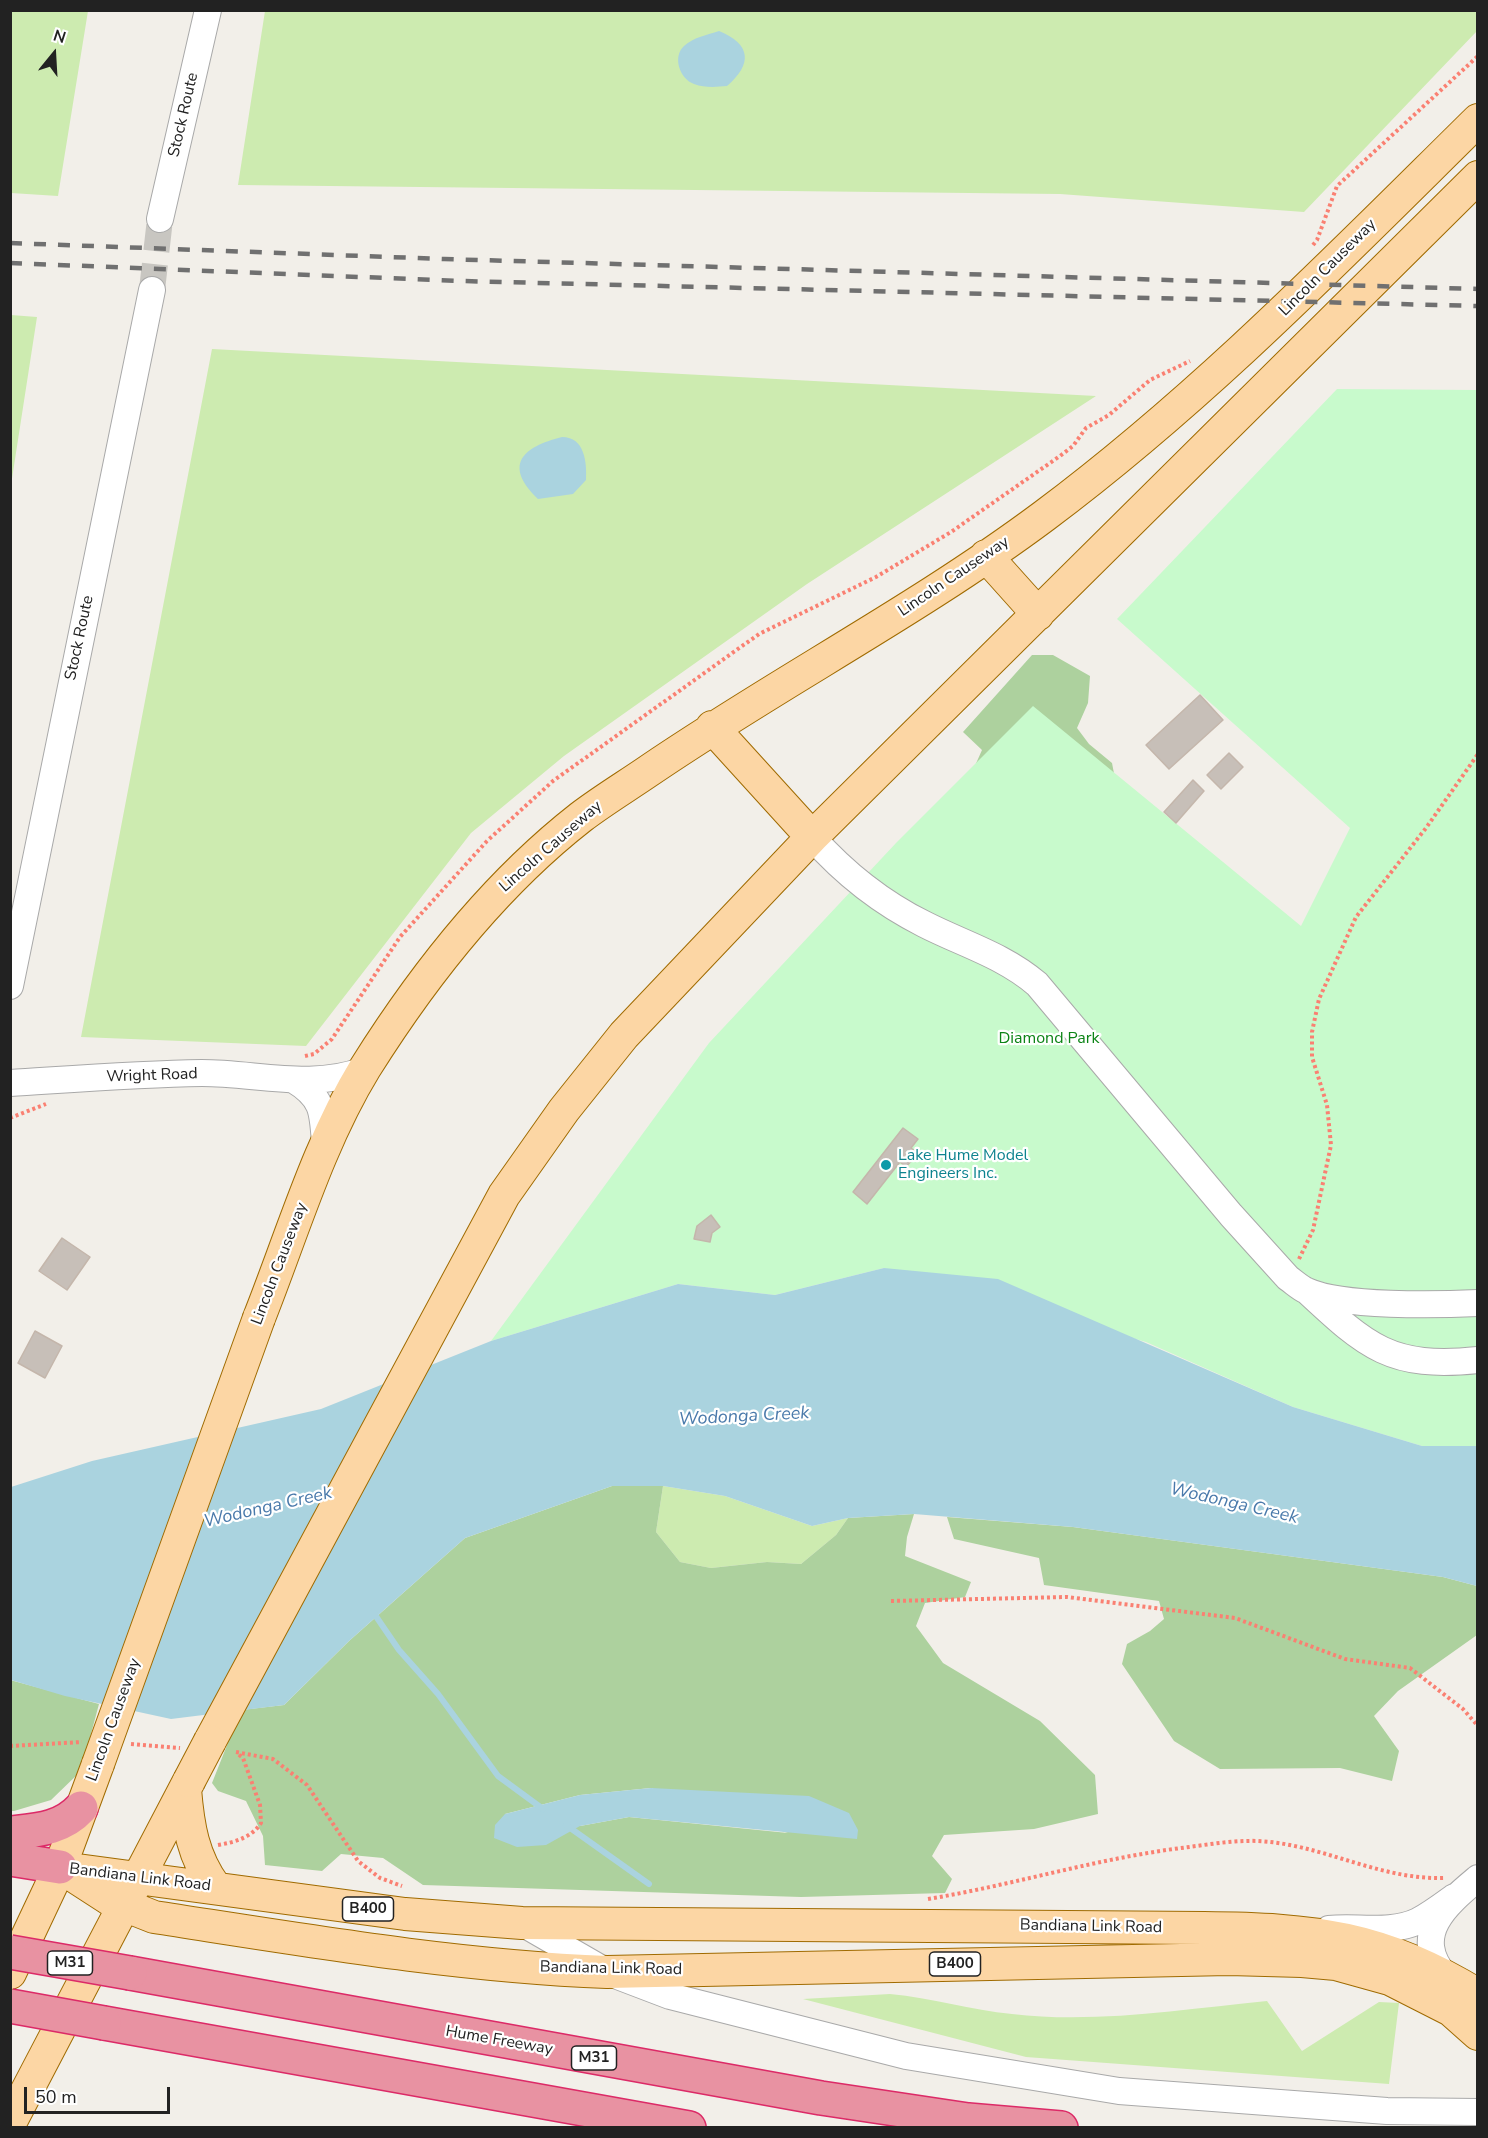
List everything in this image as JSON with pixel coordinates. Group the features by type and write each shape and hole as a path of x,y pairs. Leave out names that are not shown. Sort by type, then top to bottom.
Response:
{"highway":[{"path":"10,1833 59,1825 70,1820 81,1808"},
{"name":"B400","path":"10,1858 60,1867"},
{"name":"Hume Freeway","path":"10,1952 821,2098 968,2120 1061,2127"},
{"path":"10,2006 689,2127"}],"main road":[{"name":"Lincoln Causeway","path":"10,1973 60,1867 259,1318 325,1146 364,1070 458,936 515,875 582,817 712,727 920,600 986,556 1041,518 1130,449 1261,334 1478,120"},
{"path":"10,2123 122,1906 439,1313 504,1195 572,1101 624,1035 812,837 1478,177"},
{"path":"986,556 1038,614"},
{"path":"712,727 812,837"},
{"path":"187,1785 194,1849 200,1865 214,1887"},
{"name":"Bandiana Link Road","path":"60,1867 405,1914 522,1923 1224,1928 1307,1932 1374,1947 1445,1976 1478,1995"},
{"name":"Bandiana Link Road","path":"60,1867 122,1906 154,1917 438,1959 607,1972 1184,1959 1302,1961 1336,1964 1390,1979 1451,2010 1478,2034"}],"street":[{"name":"Stock Route","path":"160,219 208,10"},
{"name":"Stock Route","path":"10,986 152,290"},
{"path":"812,837 826,854 881,899 924,924 1008,962 1037,984 1223,1206 1297,1285 1351,1332 1378,1350 1424,1361 1478,1360"},
{"name":"Wright Road","path":"10,1083 297,1068 334,1079 364,1070"},
{"path":"297,1068 322,1110 325,1146"},
{"path":"1297,1285 1365,1301 1478,1303"},
{"path":"1307,1932 1407,1925 1462,1884"},
{"path":"1445,1976 1436,1961 1432,1938 1439,1914 1462,1884"},
{"path":"522,1923 607,1972 684,2001 906,2056 1119,2091 1387,2111 1478,2112"}],"path":[{"path":"1309,248 1317,240 1337,186 1478,56"},
{"path":"297,1068 325,1047 400,937 487,841 553,781 759,634 876,577 951,532 1060,456 1073,446 1086,428 1109,415 1150,380 1194,359"},
{"path":"1297,1285 1313,1230 1331,1145 1327,1105 1312,1057 1312,1032 1319,999 1356,917 1426,828 1478,754"},
{"path":"10,1118 45,1105 56,1104"},
{"path":"891,1601 1067,1597 1235,1618 1345,1659 1410,1668 1463,1709 1478,1726"},
{"path":"236,1752 273,1759 307,1785 358,1861 380,1878 408,1888"},
{"path":"923,1900 1066,1868 1158,1851 1228,1842 1282,1845 1397,1875 1462,1884"}],"green space":[{"path":"10,11 88,11 58,196 11,193"},
{"path":"265,11 1477,11 1477,31 1304,212 1060,194 238,185"},
{"path":"10,315 37,317 11,485"},
{"path":"212,349 1096,396 807,584 564,756 471,833 306,1046 81,1037"},
{"name":"Diamond Park","path":"1337,389 1477,390 1477,1446 1422,1446 1293,1407 1146,1342 884,1268 775,1295 678,1284 491,1341 709,1043 896,843 1033,706 1301,926 1350,828 1117,619"},
{"path":"1032,655 1053,655 1090,676 1088,703 1077,728 1089,744 1112,763 1116,784 966,786 982,750 963,732"},
{"path":"612,1486 663,1486 656,1532 680,1562 711,1568 767,1562 801,1564 836,1535 848,1518 914,1514 907,1537 905,1556 971,1582 965,1597 925,1603 916,1626 943,1663 1040,1721 1095,1775 1098,1814 1034,1829 944,1835 932,1856 952,1879 945,1893 801,1897 423,1885 383,1858 341,1854 322,1871 265,1865 263,1836 246,1801 218,1791 212,1783 241,1710 284,1705 349,1641 465,1538","holes":["651,1788 788,1833 629,1817 580,1826 505,1814 580,1795"]},
{"path":"663,1486 725,1496 812,1526 848,1518 836,1535 801,1564 767,1562 711,1568 680,1562 656,1532"},
{"path":"947,1517 1073,1527 1443,1577 1477,1586 1477,1635 1398,1691 1374,1716 1399,1751 1392,1781 1340,1768 1220,1769 1174,1741 1122,1664 1127,1644 1150,1631 1164,1619 1159,1601 1044,1585 1039,1558 954,1539"},
{"path":"10,1680 99,1704 81,1771 51,1800 14,1811 10,1811"},
{"path":"890,1994 997,2012 1043,2017 1140,2014 1267,2001 1302,2051 1379,2002 1399,2003 1389,2084 1026,2057 803,1999"}],"water":[{"path":"719,31 730,36 742,48 745,55 741,70 727,86 706,87 694,84 685,78 679,67 680,51 692,40"},
{"path":"562,437 576,441 580,446 585,459 586,480 573,494 538,499 521,476 522,459 536,446"},
{"name":"Wodonga Creek","path":"884,1268 998,1279 1293,1407 1422,1446 1477,1446 1477,1586 1443,1577 1073,1527 914,1514 848,1518 812,1526 725,1496 663,1486 612,1486 465,1538 349,1641 284,1705 171,1719 65,1696 11,1680 11,1487 92,1461 321,1409 491,1341 678,1284 775,1295"},
{"path":"651,1788 809,1796 849,1813 858,1830 857,1839 629,1817 580,1826 546,1845 517,1847 494,1838 495,1825 505,1814 580,1795"}],"building":[{"path":"1200,695 1223,720 1169,769 1146,745"},
{"path":"1229,753 1243,767 1221,789 1207,775"},
{"path":"1193,780 1204,791 1176,823 1164,812"},
{"name":"Lake Hume Model Engineers Inc.","path":"903,1128 918,1139 911,1148 918,1153 906,1167 900,1162 867,1204 853,1192"},
{"path":"711,1215 720,1227 712,1233 710,1242 694,1239 697,1226"},
{"path":"62,1238 90,1257 67,1290 39,1271"},
{"path":"35,1331 62,1346 45,1378 18,1363"}],"waterway":[{"path":"373,1612 399,1650 438,1694 498,1776 543,1809"},
{"path":"566,1825 649,1884"}],"tunnel":[{"path":"152,290 160,219"}],"railway":[{"path":"10,243 444,259 1478,289"},
{"path":"10,263 461,281 1478,306"}],"place":[{"name":"Lake Hume Model Engineers Inc.","path":"886,1165"}]}
